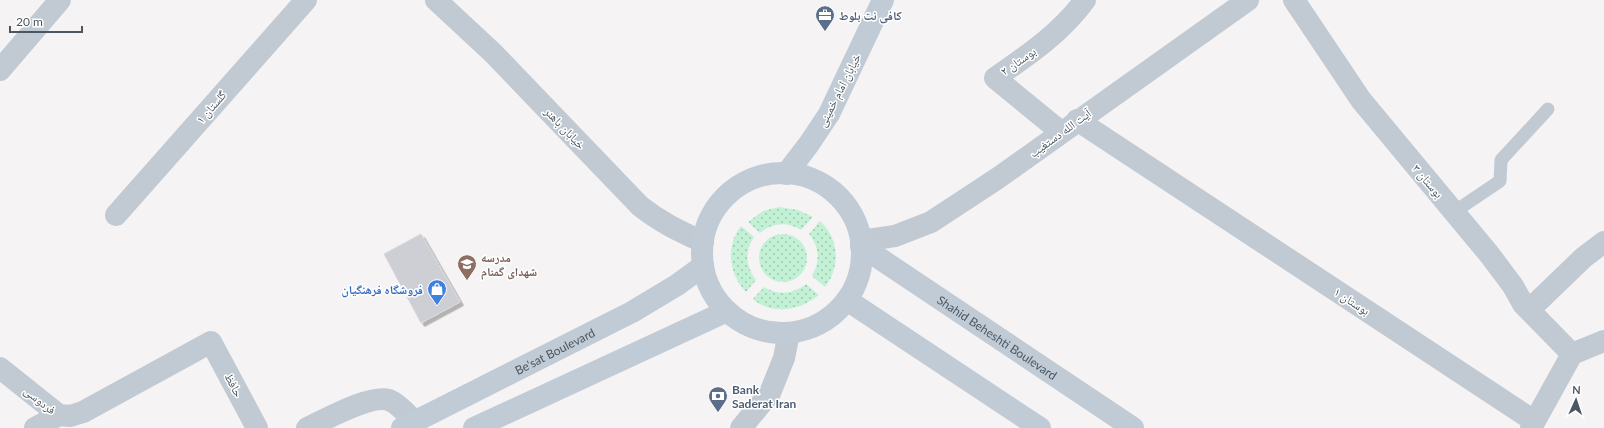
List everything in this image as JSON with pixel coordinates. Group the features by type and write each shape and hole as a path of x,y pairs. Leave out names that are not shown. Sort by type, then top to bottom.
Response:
{"main road":[{"name":"خیابان امام خمینی","path":"786,174 809,144 829,114 883,0"},
{"path":"786,174 808,178 828,188 837,196 853,216 861,244 861,265 859,274 856,284 846,300 828,319 809,328 789,333 768,332 749,326 727,311 720,303 709,285 703,266 703,242 709,221 721,202 739,186 761,176 786,174"},
{"name":"Shahid Beheshti Boulevard","path":"861,244 1133,428"},
{"name":"Be'sat Boulevard","path":"408,425 632,312 677,285 703,266"},
{"path":"846,300 1040,428"},
{"path":"474,428 727,311"}],"street":[{"path":"0,70 60,0"},
{"name":"گلستان ۱","path":"116,215 306,0"},
{"name":"خیابان باهنر","path":"436,0 493,53 640,206 663,223 703,242"},
{"name":"بوستان ۲","path":"1069,126 995,78 1029,55 1054,34 1076,12 1085,0"},
{"name":"آیت الله دستغیب","path":"861,244 895,236 931,222 998,178 1248,0"},
{"name":"بوستان ۳","path":"1294,0 1361,100 1489,254 1529,310 1572,354"},
{"name":"بوستان ۱","path":"1069,126 1533,424 1572,354"},
{"path":"1529,310 1584,258 1604,242"},
{"path":"741,428 770,393 784,358 789,333"},
{"path":"1572,354 1604,341"},
{"name":"حافظ","path":"59,415 70,416 83,412 211,342 257,428"},
{"name":"فردوسی","path":"0,368 59,415 34,428"},
{"path":"307,428 354,407 377,400 392,402 408,425"}],"lane":[{"path":"1454,212 1500,181 1501,160 1548,109"}],"green space":[{"path":"779,207 798,210 813,217 801,230 791,225 780,224 770,227 760,233 748,222 763,211"},
{"path":"820,221 831,236 836,253 834,271 825,287 812,276 815,271 818,255 813,239 809,234"},
{"path":"741,226 754,237 749,248 748,264 756,280 746,292 736,277 731,260 733,243"},
{"path":"783,234 792,236 800,241 805,249 807,258 805,267 800,275 792,280 783,282 774,280 766,275 761,267 759,258 761,249 766,241 774,236"},
{"path":"806,284 819,295 804,304 795,307 786,309 769,308 753,299 764,287 775,292 785,293 796,290"}],"building":[{"path":"421,234 460,302 421,323 384,254"}],"place":[{"name":"کافی نت بلوط","path":"825,32"},
{"name":"مدرسه شهدای گمنام","path":"467,281"},
{"name":"فروشگاه فرهنگیان","path":"437,306"},
{"name":"Bank Saderat Iran","path":"718,413"}]}
